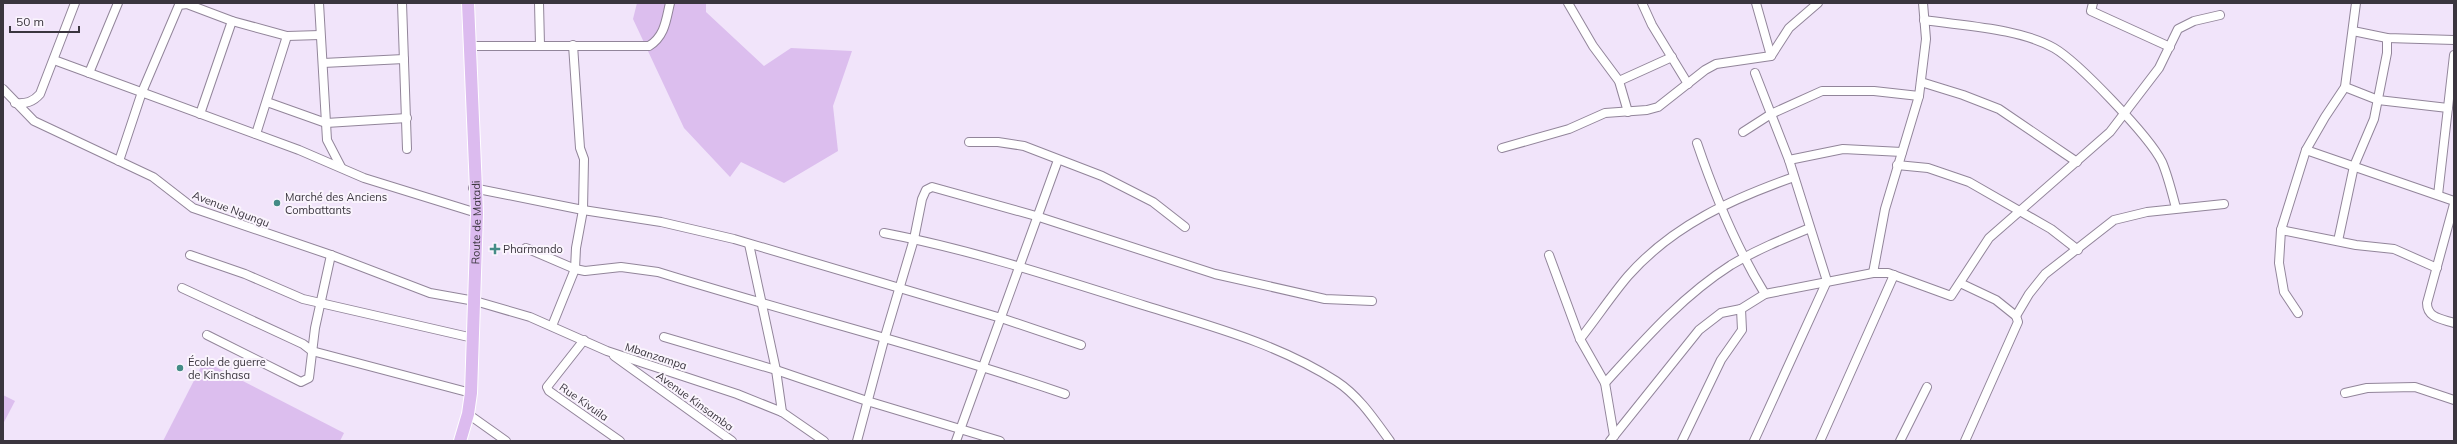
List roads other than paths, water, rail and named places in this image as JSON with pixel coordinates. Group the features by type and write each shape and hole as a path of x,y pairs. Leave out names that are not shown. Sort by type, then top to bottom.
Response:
{"main road":[{"name":"Route de Matadi","path":"460,441 468,414 471,393 477,213 474,188 471,46 468,3"}],"street":[{"path":"15,103 23,104 35,100 40,94 75,3"},
{"path":"89,73 118,3"},
{"path":"119,162 142,92 176,9 183,3 211,12 232,21 287,36 320,36"},
{"path":"211,12 214,3"},
{"path":"319,3 327,140 341,167"},
{"path":"402,3 407,149"},
{"path":"539,3 540,45"},
{"path":"471,46 649,46 657,41 664,31 670,3"},
{"path":"1568,3 1593,46 1618,81 1628,112"},
{"path":"1642,3 1652,25 1688,84"},
{"path":"1756,3 1771,56"},
{"path":"1502,148 1569,129 1605,113 1628,112 1658,107 1716,64 1771,56 1789,28 1818,3"},
{"path":"1873,272 1885,209 1919,96 1926,39 1923,3"},
{"path":"2093,3 2091,11 2170,47"},
{"path":"2298,313 2284,292 2279,263 2281,230 2306,150 2325,117 2345,87 2356,3"},
{"path":"1612,438 1699,330 1722,313 1742,309 1765,294 1873,272 1894,276 1947,296 1954,293 1989,238 2110,132 2158,68 2178,29 2183,24 2220,15"},
{"path":"1924,20 2006,32 2054,48 2095,83 2124,114 2162,161 2176,208"},
{"path":"200,114 232,21"},
{"path":"2353,31 2387,38 2454,40"},
{"path":"256,134 287,36"},
{"path":"2338,241 2354,166 2374,120 2387,53 2387,38"},
{"path":"552,326 575,269 576,248 583,210 584,159 580,148 573,45"},
{"path":"2438,196 2450,113 2454,55"},
{"path":"1618,81 1672,57"},
{"path":"323,63 404,59"},
{"path":"54,60 256,134 341,167 364,178 477,213"},
{"path":"1754,441 1827,281 1789,160 1755,74"},
{"path":"1921,82 1970,97 1999,109 2076,162"},
{"path":"2345,87 2378,100 2450,113"},
{"name":"Avenue Ngungu","path":"3,89 34,121 154,178 193,208 330,255 430,293 475,302"},
{"path":"1743,132 1771,114 1822,91 1874,91 1919,96"},
{"path":"266,102 326,123 406,118"},
{"path":"969,142 998,142 1024,146 1136,192 1184,227"},
{"path":"1697,143 1720,206 1743,258 1765,294"},
{"path":"1789,160 1842,149 1902,152"},
{"path":"2306,150 2454,201"},
{"path":"956,441 1036,216 1058,160"},
{"path":"1897,165 1928,168 1969,182 2007,202 2019,211 2051,229 2078,250"},
{"path":"1580,340 1629,276 1681,231 1720,206 1741,196 1794,176"},
{"path":"857,441 898,289 914,239 922,200 926,190 932,187 1036,216 1215,274 1326,299 1372,301"},
{"path":"474,188 583,210 661,222 749,244 1001,318 1081,345"},
{"path":"2016,316 2029,294 2045,274 2078,250 2107,225 2123,216 2176,208 2224,204"},
{"path":"2454,204 2427,309 2434,317 2454,323"},
{"path":"1605,383 1663,318 1685,298 1743,258 1810,228"},
{"path":"2281,230 2338,241 2394,248 2438,268"},
{"path":"884,233 914,239 1019,267 1216,328 1262,345 1312,367 1338,382 1359,400 1390,441"},
{"path":"749,244 776,370 782,412"},
{"path":"526,248 575,269 586,271 621,267 640,268 884,340 982,366 1065,394"},
{"path":"190,255 245,274 286,293 321,303 473,338"},
{"path":"206,335 301,382 309,378 312,351 330,255"},
{"path":"1549,255 1580,340 1605,383 1612,438"},
{"path":"1820,441 1894,276"},
{"path":"1960,283 1996,300 2016,316 2018,322 1965,441"},
{"path":"182,288 303,344 312,351 471,393"},
{"name":"Mbanzampa","path":"475,302 530,317 607,351 736,394 782,412 824,441"},
{"path":"1682,441 1721,360 1742,330 1742,309"},
{"path":"664,337 776,370 867,401 1000,441"},
{"name":"Rue Kivuila","path":"584,340 547,387 549,391 620,441"},
{"name":"Avenue Kinsamba","path":"607,351 732,441"},
{"path":"2345,393 2367,388 2415,386 2454,400"},
{"path":"1900,441 1926,387"},
{"path":"468,414 506,441"}],"place":[{"name":"Marché des Anciens Combattants","path":"277,203"},
{"name":"Pharmando","path":"495,249"},
{"name":"École de guerre de Kinshasa","path":"180,368"}]}
